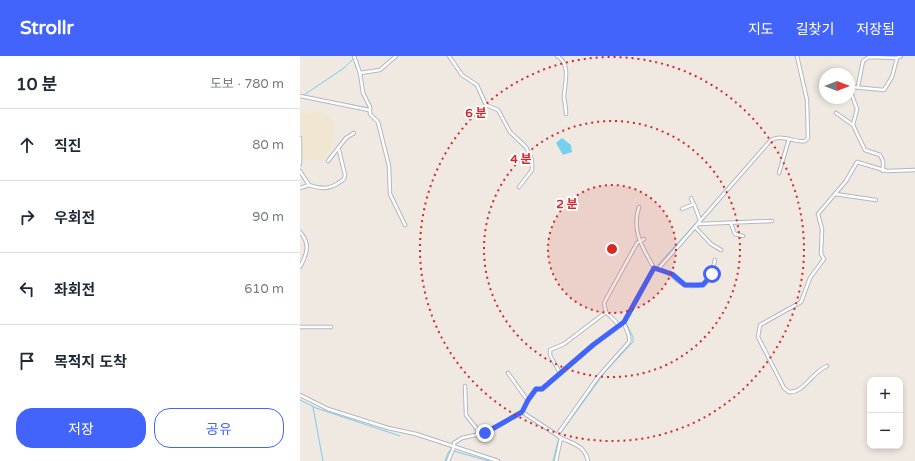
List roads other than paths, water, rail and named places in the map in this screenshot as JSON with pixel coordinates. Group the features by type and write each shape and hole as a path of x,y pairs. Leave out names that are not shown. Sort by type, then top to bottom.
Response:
{"street":[{"path":"360,73 380,70 396,56"},
{"path":"449,56 462,75 477,85 486,105 498,110 510,132 529,151 533,169 519,187"},
{"path":"557,56 563,62 567,75 564,96 566,114"},
{"path":"448,461 453,450 454,443 457,440 481,434 522,412 536,389 542,389 618,325 624,322 657,268 697,225 770,141 777,138 806,141 809,134 807,100 797,56"},
{"path":"858,86 863,61 869,56 897,58 901,56"},
{"path":"355,57 360,73 363,93 370,107 370,114 378,122 389,166 390,194 405,225"},
{"path":"853,125 857,109 850,90 852,87 858,86 884,90 892,77 897,58"},
{"path":"300,96 370,110"},
{"path":"836,113 853,125 865,150 880,155 883,161 883,171"},
{"path":"328,161 346,138 354,133"},
{"path":"300,138 300,164"},
{"path":"779,173 789,139"},
{"path":"300,188 308,185 325,189 335,186 344,179 344,170 338,150"},
{"path":"827,366 818,370 802,388 795,392 789,392 784,388 757,334 760,325 801,302 810,278 824,259 821,254 822,229 818,214 846,181 857,162 883,171 915,170"},
{"path":"300,171 308,185"},
{"path":"835,194 876,200"},
{"path":"690,198 696,206 700,221"},
{"path":"682,209 693,203"},
{"path":"638,207 635,220 639,241 657,268 676,277 682,284 698,286 703,285 712,274 715,260"},
{"path":"697,225 772,222"},
{"path":"731,224 735,234 743,236"},
{"path":"697,225 711,244 720,250"},
{"path":"300,232 305,237 307,247 306,254 300,267"},
{"path":"618,325 606,312 604,303 606,297 639,241 644,239"},
{"path":"560,373 550,355 550,350 564,344 606,312"},
{"path":"556,461 559,437 598,377 629,342 630,337 625,328 624,322"},
{"path":"300,327 330,327"},
{"path":"508,372 528,400"},
{"path":"465,386 466,415 481,434"},
{"path":"300,395 328,409 388,428 416,434 453,450 498,461"},
{"path":"522,412 559,437 582,448 588,461"}],"water":[{"path":"562,138 571,145 572,152 563,155 556,143"}],"waterway":[{"path":"304,95 344,68 356,56"},
{"path":"300,95 368,108"},
{"path":"553,461 560,434 605,372 633,342 633,337 626,323 657,266 696,223"},
{"path":"300,400 316,408 400,436"},
{"path":"313,407 323,461"},
{"path":"445,461 450,450 489,461"}]}
